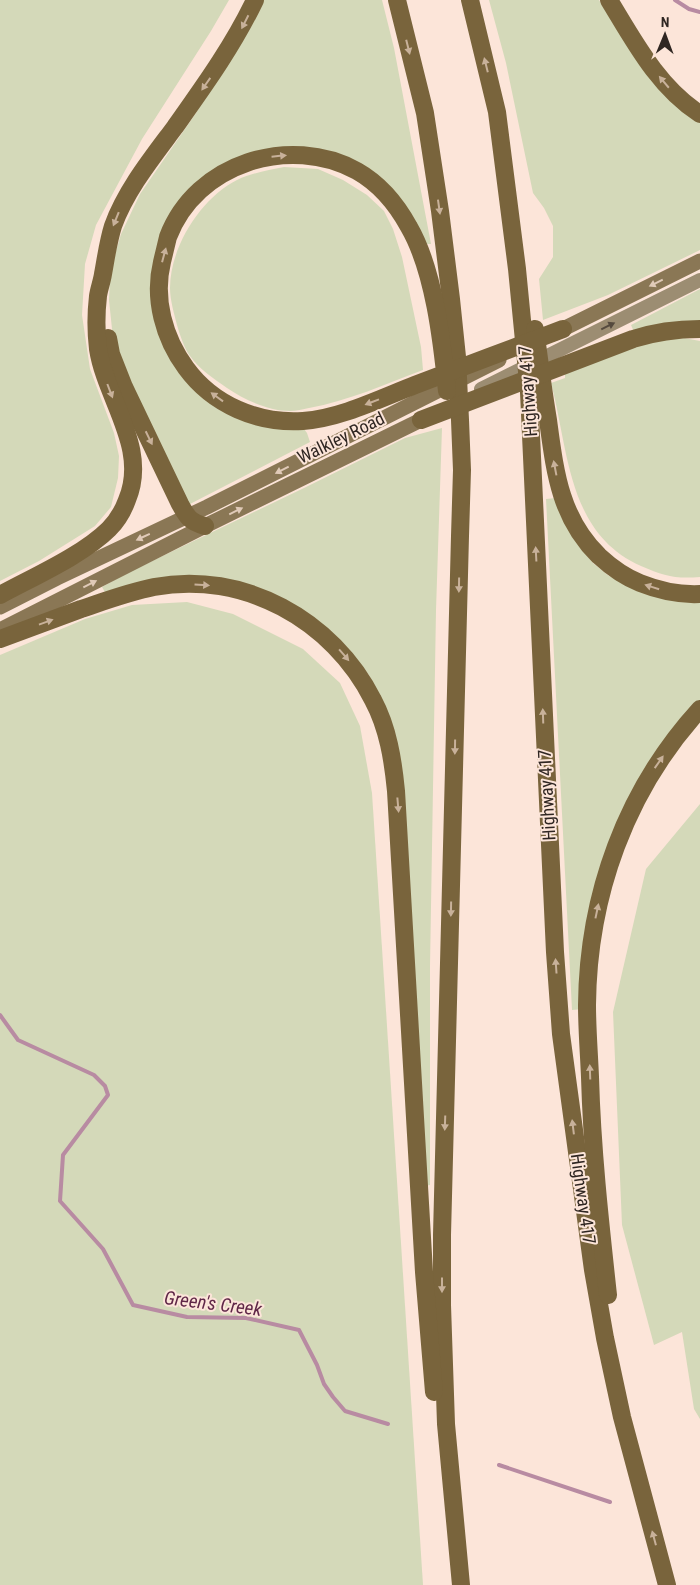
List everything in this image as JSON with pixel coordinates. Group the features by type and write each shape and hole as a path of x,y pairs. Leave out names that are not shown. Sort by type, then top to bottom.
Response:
{"highway":[{"path":"0,596 78,552 98,538 110,528 118,517 130,494 134,467 133,454 104,373 98,346 98,295 113,227 121,208 148,163 224,58 256,0"},
{"path":"397,0 425,113 440,211 457,357 462,470 442,1243 446,1424 461,1585"},
{"name":"Highway 417","path":"470,0 497,112 517,269 529,392 544,747 560,1017 593,1270 605,1338 622,1417 667,1585"},
{"path":"609,0 660,78 678,97 700,114"},
{"path":"497,112 524,236 558,484 570,518 579,534 590,547 616,571 632,580 661,590 700,594"},
{"path":"460,536 444,362 435,308 427,272 417,243 406,221 391,200 375,184 358,172 328,160 294,154 264,158 236,167 209,183 184,210 169,236 160,270 158,287 159,304 169,339 177,355 199,383 239,411 257,417 290,422 314,419 418,392 563,329"},
{"path":"103,275 106,324 115,366 187,516 194,523 205,526"},
{"path":"421,420 564,356 650,334 681,329 700,329"},
{"path":"0,640 117,596 154,587 194,584 224,587 269,601 295,614 307,623 347,658 374,701 392,753 396,791 424,1272 438,1445 448,1524 461,1585"},
{"path":"622,1417 593,1156 587,1005 589,963 600,894 623,827 639,794 656,766 674,740 700,709"}],"main road":[{"path":"563,329 700,261"},
{"path":"564,356 700,280"},
{"name":"Walkley Road","path":"0,607 187,516 418,392"},
{"name":"Walkley Road","path":"0,630 205,526 421,420"}],"green space":[{"path":"0,0 229,0 142,139 96,225 85,264 82,315 90,369 114,433 119,456 118,478 111,507 95,526 39,561 0,581"},
{"path":"261,0 382,0 394,48 431,244 424,244 407,212 313,148 200,181 153,290 204,395 304,429 310,442 190,504 118,357 112,329 109,300 110,278 121,234 140,194 196,113"},
{"path":"489,0 599,0 629,48 700,122 700,250 608,295 543,320 539,279 553,257 553,226 544,208 533,193 506,63"},
{"path":"284,167 318,169 343,180 367,195 384,211 393,229 402,257 421,347 423,370 338,401 297,410 282,411 249,401 222,385 207,374 190,356 178,329 170,293 171,272 175,256 182,241 200,211 224,188 248,175"},
{"path":"700,289 700,322 634,332 631,325"},
{"path":"684,338 700,341 700,577 691,578 670,576 641,566 617,551 598,533 585,512 575,488 551,383 565,378 565,374 640,341"},
{"path":"442,428 436,610 430,966 430,1185 425,1186 390,724 369,675 336,636 260,589 106,594 102,587 125,574 405,438"},
{"path":"556,498 564,521 574,539 593,563 609,576 700,600 700,701 616,827 583,1009 572,1010 546,499"},
{"path":"187,602 233,614 303,649 340,683 360,726 372,793 423,1585 0,1585 0,655 85,619 132,605"},
{"path":"700,804 700,1419 694,1409 682,1332 654,1345 622,1225 613,1012 646,869"}],"waterway":[{"path":"675,0 689,9 700,12"},
{"name":"Green's Creek","path":"0,1015 18,1040 94,1075 105,1086 108,1095 63,1155 60,1201 103,1249 133,1305 187,1317 246,1318 299,1330 317,1365 324,1384 345,1411 388,1424"},
{"name":"Green's Creek","path":"499,1465 610,1502"}]}
